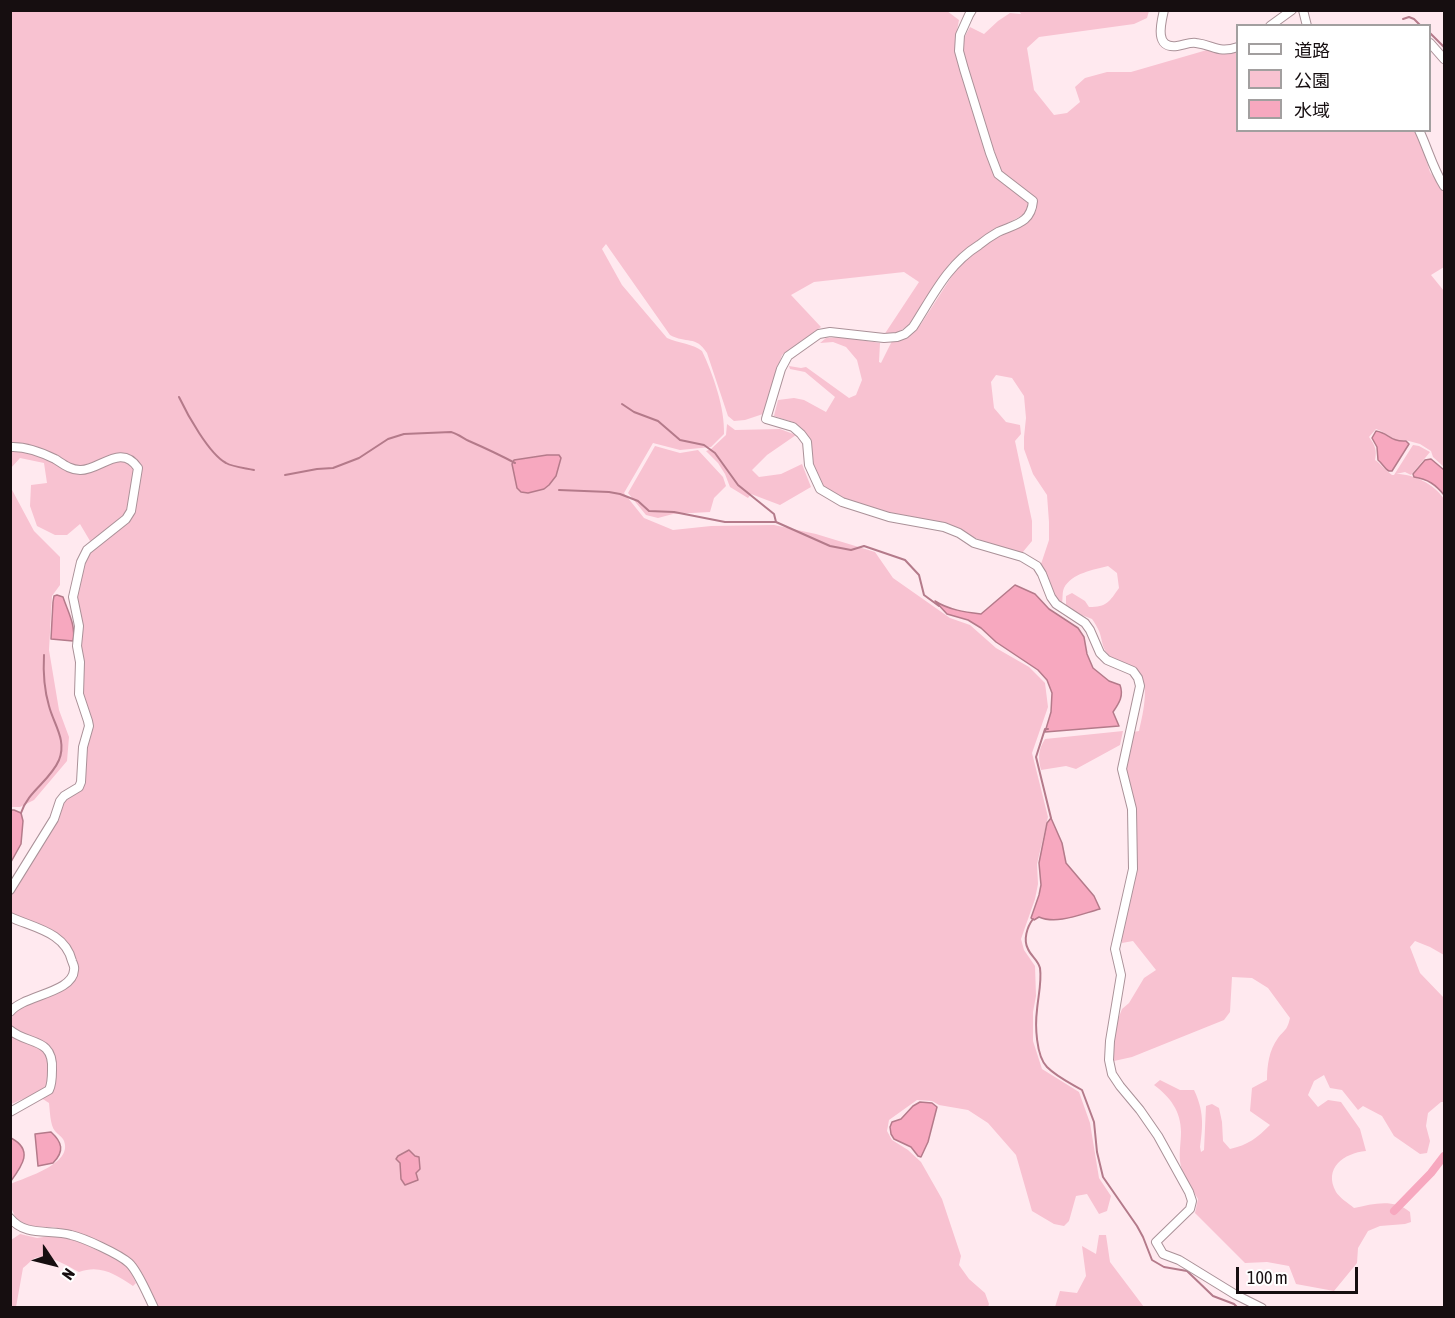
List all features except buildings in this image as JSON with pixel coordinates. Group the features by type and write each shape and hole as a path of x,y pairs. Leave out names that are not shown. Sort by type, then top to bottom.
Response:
{"street":[{"path":"972,10 960,35 959,51 964,69 998,174 1033,201 1032,210 1021,222 995,234 954,264 913,327 905,334 885,338 830,332 819,334 788,356 781,369 766,419 793,427 801,434 807,442 809,465 820,489 843,502 889,517 944,527 974,543 1022,558 1037,566 1056,604 1085,623 1100,653 1107,660 1133,671 1138,678 1140,686 1122,769 1132,809 1133,869 1115,949 1121,975 1109,1060 1112,1074 1158,1136 1189,1191 1192,1201 1190,1209 1156,1242 1163,1254 1179,1260 1262,1308"},
{"path":"1164,10 1159,32 1161,39 1167,44 1174,47 1196,43 1222,50 1236,46"},
{"path":"1273,24 1292,10"},
{"path":"1431,44 1444,59"},
{"path":"1420,132 1435,171 1444,186"},
{"path":"10,447 25,447 71,469 88,470 108,459 126,458 134,461 138,468 131,511 126,519 87,550 81,562 74,597 79,626 77,646 80,662 79,694 88,721 83,747 81,782 79,787 60,801 54,819 10,890"},
{"path":"10,917 60,939 70,952 74,970 72,978 65,985 18,1004 10,1012"},
{"path":"10,1030 41,1044 48,1051 53,1066 49,1090 10,1112"},
{"path":"10,1218 24,1229 33,1232 52,1231 73,1235 117,1255 130,1264 154,1308"}],"green space":[{"path":"11,11 947,11 959,20 955,41 984,143 998,178 1028,201 1029,207 1023,215 991,232 950,263 908,326 896,333 884,335 919,282 904,272 814,282 791,295 821,327 782,355 763,414 734,421 728,416 703,347 695,342 670,335 606,244 602,249 622,285 667,338 702,351 718,391 724,424 724,434 711,447 680,450 653,443 624,493 644,518 673,530 711,526 774,525 816,534 875,552 893,578 950,618 970,625 996,648 1029,667 1045,683 1048,707 1032,753 1048,817 1037,864 1038,884 1035,899 1021,939 1024,950 1035,966 1033,1041 1042,1069 1079,1092 1090,1123 1099,1178 1111,1196 1107,1211 1099,1214 1087,1194 1076,1196 1069,1221 1064,1226 1054,1224 1032,1211 1016,1155 988,1123 968,1110 939,1105 932,1101 917,1100 889,1120 887,1131 892,1140 921,1162 942,1199 961,1256 959,1265 969,1279 985,1293 988,1307 157,1307 130,1259 75,1232 53,1227 33,1228 16,1219 11,1207 11,1184 46,1169 62,1156 65,1149 63,1139 52,1125 49,1103 34,1096 11,1104 11,1020 16,1009 75,975 74,957 70,947 52,933 11,915 11,894 57,819 62,802 79,789 90,730 82,694 75,597 82,566 93,546 80,524 67,535 55,535 37,526 30,506 31,485 47,483 44,463 20,458 11,468"},
{"path":"1019,11 1149,11 1147,18 1134,24 1039,37 1027,48 1034,90 1054,115 1067,113 1080,102 1075,87 1085,78 1107,72 1131,72 1207,50 1220,54 1236,50 1236,132 1416,132 1430,172 1444,192 1444,267 1431,275 1444,291 1444,467 1433,457 1431,451 1420,444 1396,440 1376,429 1369,437 1375,448 1375,460 1392,475 1413,445 1430,452 1411,475 1405,472 1396,474 1423,481 1444,499 1444,955 1415,941 1410,947 1420,973 1444,998 1444,1102 1428,1113 1426,1126 1430,1141 1427,1153 1420,1154 1394,1136 1382,1116 1363,1106 1358,1110 1342,1090 1330,1088 1324,1075 1314,1081 1308,1095 1318,1107 1328,1100 1341,1102 1360,1129 1366,1151 1350,1155 1338,1163 1332,1176 1336,1192 1354,1208 1383,1203 1397,1205 1410,1212 1411,1222 1380,1226 1368,1231 1358,1248 1357,1263 1334,1291 1296,1284 1289,1266 1267,1262 1245,1263 1195,1213 1198,1199 1181,1166 1179,1117 1170,1100 1154,1085 1160,1080 1180,1090 1194,1090 1202,1118 1201,1152 1204,1150 1206,1106 1212,1104 1219,1108 1223,1141 1230,1149 1247,1143 1261,1134 1270,1125 1250,1111 1252,1088 1267,1080 1272,1048 1287,1028 1290,1018 1268,988 1252,978 1232,977 1230,1012 1224,1020 1132,1057 1114,1061 1113,1044 1122,1009 1129,1003 1144,978 1156,970 1133,941 1122,943 1122,932 1137,867 1135,808 1125,765 1133,732 1139,731 1145,696 1143,678 1132,666 1112,657 1105,651 1099,631 1092,619 1066,606 1066,596 1072,593 1085,601 1089,607 1107,603 1119,588 1117,573 1108,566 1083,573 1072,579 1063,590 1062,603 1054,597 1041,564 1049,540 1047,495 1033,474 1024,449 1026,418 1024,396 1012,378 996,375 991,382 994,408 1006,422 1020,425 1021,434 1015,441 1032,521 1032,541 1022,553 1003,549 944,523 890,514 846,499 823,486 812,464 810,440 805,432 793,422 774,416 778,400 794,398 804,400 826,412 835,397 805,372 790,369 789,366 806,367 849,398 856,395 862,380 857,360 846,347 833,342 820,343 826,338 842,337 880,343 879,362 881,363 892,341 906,339 921,324 959,265 997,236 1024,224 1034,214 1037,208 1036,200 1000,172 963,52 964,38 970,27 984,34 1010,13 1021,14"},
{"path":"727,424 735,430 780,429 796,435 767,455 752,470 759,477 781,474 802,464 811,487 780,505 751,494 748,498 730,487 718,463 706,451 726,435"},
{"path":"655,446 680,453 698,450 723,477 726,486 714,498 710,512 673,514 658,518 646,515 628,493"},
{"path":"11,488 34,531 60,557 60,585 52,596 49,650 59,710 69,737 67,761 34,800 20,807 11,807"},
{"path":"1123,731 1120,745 1076,769 1066,766 1041,770 1039,754 1045,739"},
{"path":"20,1234 37,1238 50,1236 74,1239 128,1266 136,1283 133,1286 101,1270 79,1272 46,1257 35,1258 23,1268 16,1307 11,1308 11,1240"},
{"path":"1099,1235 1106,1235 1110,1262 1144,1307 1055,1307 1060,1291 1077,1293 1086,1276 1082,1246 1096,1254"}],"water":[{"path":"1376,431 1409,444 1392,471 1389,471 1378,460 1377,447 1372,438"},
{"path":"559,455 561,458 556,476 544,489 528,493 521,492 517,488 512,464 514,460"},
{"path":"1431,459 1444,470 1444,495 1431,483 1414,477 1413,474 1425,460"},
{"path":"1015,585 1035,594 1049,609 1078,628 1084,637 1087,654 1093,668 1109,681 1120,685 1121,696 1113,712 1119,726 1045,732 1051,712 1052,693 1047,680 1038,670 996,642 981,628 968,620 947,614 935,601 951,609 981,614"},
{"path":"54,596 63,597 69,613 73,641 51,639 53,602"},
{"path":"11,810 21,813 23,821 21,844 11,862"},
{"path":"1051,818 1062,843 1066,863 1094,896 1100,909 1061,919 1039,917 1034,920 1031,918 1041,885 1039,863 1047,823"},
{"path":"920,1102 932,1103 937,1107 928,1142 921,1157 911,1147 894,1139 890,1127 892,1122 901,1119"},
{"path":"51,1132 58,1139 61,1151 53,1163 38,1166 35,1134"},
{"path":"11,1138 22,1148 24,1158 11,1181"},
{"path":"409,1150 419,1157 420,1169 416,1173 418,1180 405,1185 401,1179 400,1163 396,1159"}],"waterway":[{"path":"1403,19 1409,17 1419,24"},
{"path":"1431,34 1444,47"},
{"path":"179,397 199,433 219,458 232,466 254,470"},
{"path":"622,404 634,412 658,421 680,440 704,445 715,453 738,485 774,514 776,522 830,546 851,550 864,546 905,560 919,575 924,595 939,606"},
{"path":"285,475 333,468 359,458 388,439 404,434 451,432 515,463"},
{"path":"559,490 620,494 638,501 649,511 674,512 725,522 775,522"},
{"path":"21,813 29,798 55,767 61,753 61,739 46,693 44,655"},
{"path":"1048,729 1045,729 1036,757 1051,818"},
{"path":"1033,919 1027,930 1026,942 1040,968 1036,1024 1038,1048 1047,1067 1082,1090 1094,1122 1097,1152 1103,1177 1137,1226 1152,1260 1164,1267 1187,1271 1213,1296 1234,1304 1238,1308"},
{"path":"1394,1211 1431,1173 1444,1156"}]}
